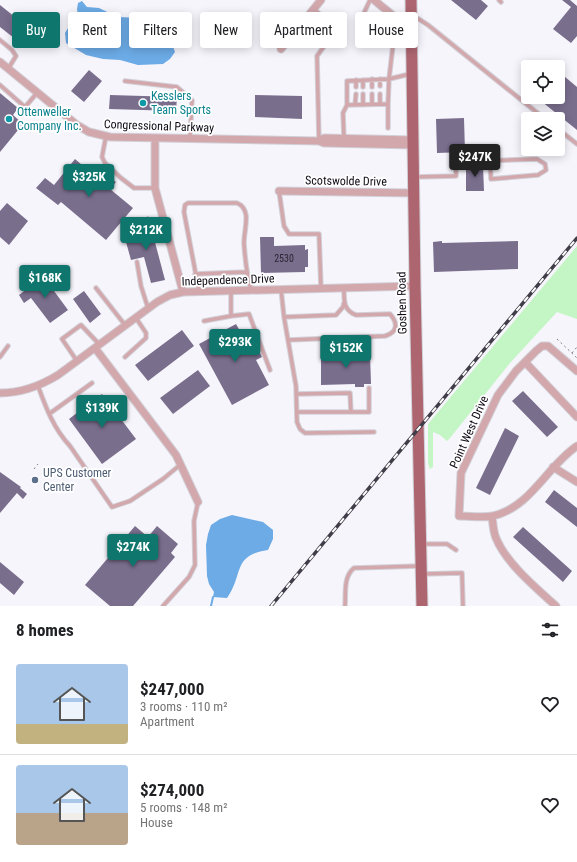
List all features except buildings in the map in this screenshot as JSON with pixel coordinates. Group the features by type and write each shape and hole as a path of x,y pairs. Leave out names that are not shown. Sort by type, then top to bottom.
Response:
{"main road":[{"name":"Goshen Road","path":"411,0 411,12"},
{"name":"Goshen Road","path":"412,48 414,143 413,193 422,606"}],"street":[{"path":"281,49 321,0"},
{"path":"374,0 389,12"},
{"name":"Congressional Parkway","path":"0,62 82,128 106,136 319,141 324,143 344,140 414,143"},
{"path":"156,138 155,188 183,292"},
{"name":"Scotswolde Drive","path":"279,191 413,193"},
{"name":"Independence Drive","path":"0,393 15,392 38,386 58,375 148,308 170,295 199,291 415,286"},
{"path":"97,346 176,455 198,502"},
{"name":"Point West Drive","path":"577,372 548,346 542,346 516,371 498,396 461,473 459,516 492,516 509,510 522,502 553,467 577,446"},
{"path":"525,362 577,417"},
{"path":"553,467 577,482"},
{"path":"492,516 495,537 502,550 540,592 556,606"}],"lane":[{"path":"370,0 363,15 388,27 393,45 389,79 388,128"},
{"path":"314,9 329,22 331,31 328,41 317,56 319,141"},
{"path":"418,19 536,112"},
{"path":"0,40 12,50 16,56 8,69"},
{"path":"344,140 343,114 347,105 347,81 389,79 412,73"},
{"path":"380,79 380,86"},
{"path":"356,80 356,87"},
{"path":"363,80 363,87"},
{"path":"372,80 372,86"},
{"path":"125,81 177,87 192,100 190,138"},
{"path":"0,85 25,107 37,93"},
{"path":"355,105 356,94"},
{"path":"363,94 363,104"},
{"path":"372,94 372,104"},
{"path":"380,94 380,104"},
{"path":"347,105 388,104"},
{"path":"565,135 577,144"},
{"path":"106,136 102,157 105,163 134,188 155,188"},
{"path":"413,177 456,176 456,162 537,159 545,164 546,170 538,175 491,179 490,161"},
{"path":"279,191 284,226 289,234 318,234 321,288"},
{"path":"199,291 184,212 188,203 237,203 241,205 246,216 244,244 246,272 251,290"},
{"path":"138,262 140,286 148,308"},
{"path":"196,274 246,272"},
{"path":"96,288 125,325"},
{"path":"284,317 336,315 344,303 344,288"},
{"path":"281,289 284,317 296,386 297,422 300,429 305,433 374,432"},
{"path":"231,291 231,316"},
{"path":"288,340 385,336 390,334 396,326 395,320 390,314 356,315 351,313 344,303"},
{"path":"204,321 249,314 270,370"},
{"path":"125,357 145,340 147,336 136,317"},
{"path":"77,361 62,339 81,325 97,346"},
{"path":"0,357 8,346"},
{"path":"49,414 92,383"},
{"path":"38,386 49,414 62,438 70,446 112,507 130,501 163,479 180,465"},
{"path":"297,412 369,412 369,388"},
{"path":"296,394 350,393 351,412"},
{"path":"163,606 189,577 195,565 194,521 198,502"},
{"path":"420,544 447,544 456,550"},
{"path":"345,606 346,578 349,572 354,568 462,573 463,606"}],"path":[{"path":"557,339 577,358"},
{"path":"571,353 577,348"},
{"path":"34,469 38,464"}],"green space":[{"path":"577,246 577,319 557,312 510,363 447,441 440,435 433,432 433,467 430,469 428,464 428,424"}],"water":[{"path":"82,1 87,7 99,8 107,12 77,12 78,3"},
{"path":"121,17 129,17 129,48 174,48 175,52 170,59 163,64 138,65 120,60 103,59 86,55 74,48 121,48"},
{"path":"68,28 68,44 66,43 65,33"},
{"path":"232,515 263,522 273,530 273,539 268,550 249,556 244,561 227,598 213,597 214,592 209,584 207,576 206,545 208,534 211,525 220,519"}],"waterway":[{"path":"211,606 213,597"}],"railway":[{"path":"271,606 577,238"}],"place":[{"name":"Kesslers Team Sports","path":"143,103"},
{"name":"Ottenweller Company Inc.","path":"9,119"},
{"name":"UPS Customer Center","path":"35,480"}]}
